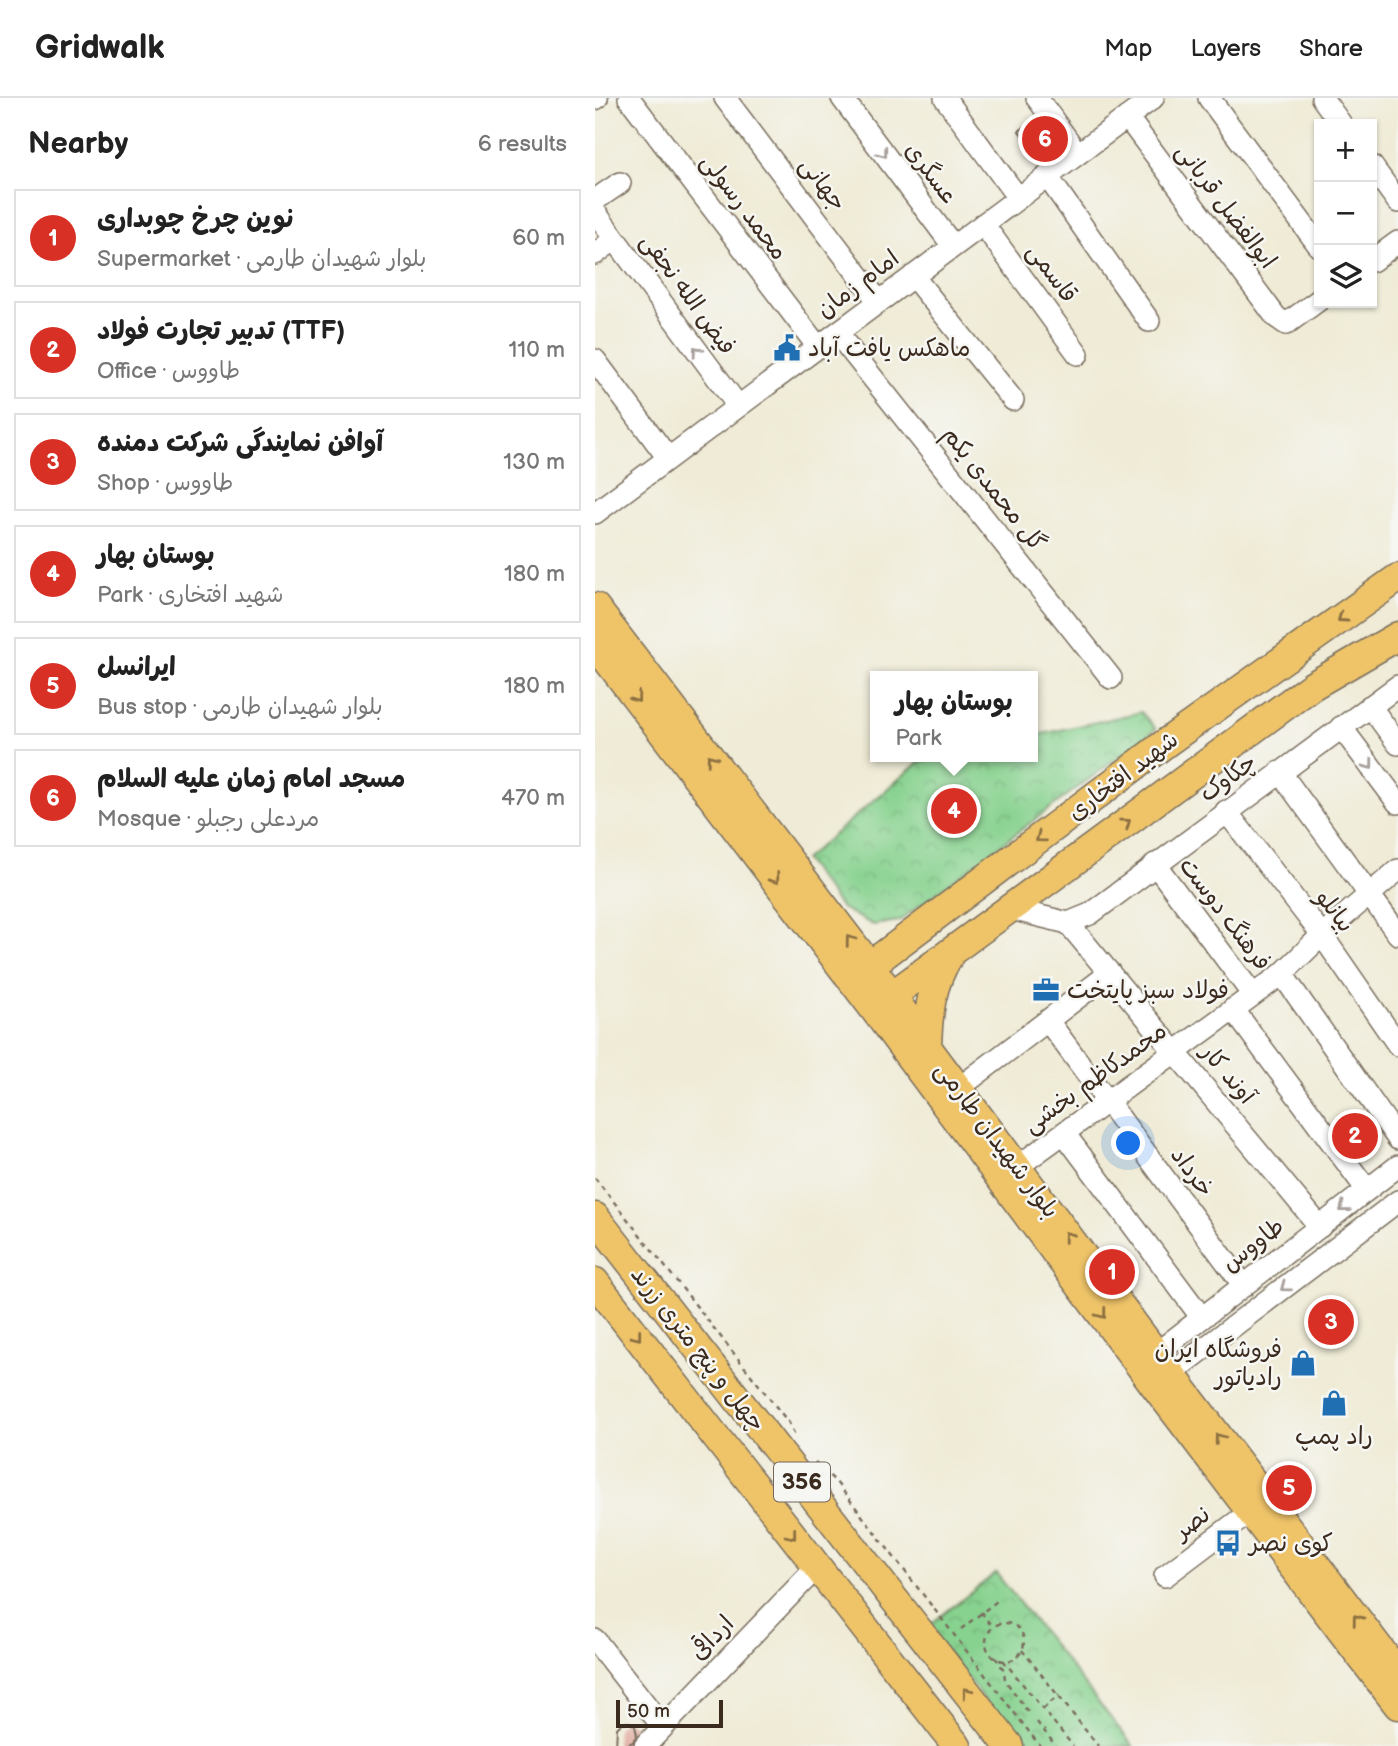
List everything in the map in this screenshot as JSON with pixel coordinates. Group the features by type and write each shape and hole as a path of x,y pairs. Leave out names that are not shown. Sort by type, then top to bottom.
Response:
{"main road":[{"name":"شهید افتخاری","path":"861,973 1167,741 1398,578"},
{"name":"بلوار شهیدان طارمی","path":"595,607 861,973 1156,1370 1398,1673"},
{"name":"شهید افتخاری","path":"883,1002 1312,686 1398,636"},
{"name":"بلوار شهیدان طارمی","path":"595,644 861,973"},
{"path":"927,1047 933,990 941,968 952,952"},
{"name":"بلوار شهیدان طارمی","path":"883,1002 927,1047 1017,1167 1250,1512 1398,1705"},
{"name":"چهل و پنج متری زرند","path":"595,1217 1009,1746"},
{"name":"چهل و پنج متری زرند","path":"595,1282 957,1746"}],"street":[{"name":"محمد رسولی","path":"629,98 818,347"},
{"name":"جهانی","path":"725,98 879,302"},
{"name":"عسگری","path":"842,98 953,246"},
{"path":"945,98 1018,198"},
{"path":"1037,98 1078,153"},
{"name":"امام زمان","path":"598,505 668,458 1153,98"},
{"path":"1209,98 1318,245"},
{"path":"1322,98 1337,119"},
{"name":"ابوالفضل قربانی","path":"1127,117 1276,317 1286,324 1314,304"},
{"path":"1377,173 1398,202"},
{"path":"1047,176 1149,321"},
{"path":"595,200 620,183"},
{"name":"فیض الله نجفی","path":"595,212 738,406"},
{"name":"قاسمی","path":"983,224 1078,354"},
{"path":"595,254 615,239"},
{"path":"1377,257 1398,242"},
{"path":"913,276 1013,400"},
{"name":"گل محمدی یکم","path":"837,332 1111,678"},
{"path":"595,360 668,458"},
{"name":"چکاوک","path":"1068,923 1090,914 1398,686"},
{"path":"1370,706 1398,744"},
{"path":"1341,727 1398,803"},
{"path":"1280,772 1398,934"},
{"name":"بیانلو","path":"1226,811 1322,935 1398,1045"},
{"name":"فرهنگ دوست","path":"1155,864 1253,995"},
{"name":"محمدکاظم بخشی","path":"1017,1167 1282,974 1322,935 1398,870"},
{"path":"1011,909 1068,923"},
{"name":"آوند کار","path":"1068,923 1320,1227"},
{"path":"959,1088 1110,973"},
{"path":"1282,974 1398,1139"},
{"path":"1234,1009 1367,1190"},
{"name":"خرداد","path":"1048,1021 1244,1286"},
{"path":"1064,1133 1202,1318"},
{"name":"طاووس","path":"1156,1370 1202,1318 1398,1166"},
{"path":"1156,1370 1398,1201"},
{"name":"نصر","path":"1165,1576 1250,1512"},
{"name":"ارداقی","path":"645,1746 817,1567"},
{"path":"595,1640 663,1727"}],"path":[{"path":"595,1178 789,1423 799,1446"},
{"path":"807,1455 836,1482 1040,1746"},
{"path":"961,1629 997,1601"},
{"path":"981,1612 993,1628"},
{"path":"995,1657 1011,1660 1022,1650 1024,1640 1022,1632 1016,1626 1000,1623 988,1634 987,1643 989,1651 1004,1670 1005,1680 1028,1712"},
{"path":"1022,1650 1098,1746"},
{"path":"1003,1660 1073,1746"},
{"path":"1043,1709 1059,1695"},
{"path":"1037,1722 1056,1746"}],"green space":[{"path":"1141,712 1156,729 899,921 873,925 841,908 804,860 919,762 1038,762 1038,735"},
{"path":"996,1573 1133,1746 1021,1746 927,1627"}],"building":[{"path":"1036,119 1060,151 1043,163 1019,131"},
{"path":"629,1722 635,1726 637,1735 633,1742 616,1746 617,1728 622,1723"}],"place":[{"name":"مسجد امام زمان علیه السلام","path":"1045,139"},
{"name":"ماهکس یافت آباد","path":"787,348"},
{"name":"بوستان بهار","path":"954,811"},
{"name":"فولاد سبز پایتخت","path":"1046,990"},
{"name":"تدبیر تجارت فولاد (TTF)","path":"1355,1136"},
{"name":"نوین چرخ چوبداری","path":"1112,1272"},
{"name":"آوافن نمایندگی شرکت دمنده","path":"1331,1322"},
{"name":"فروشگاه ایران رادیاتور","path":"1303,1363"},
{"name":"راد پمپ","path":"1334,1403"},
{"name":"ایرانسل","path":"1289,1488"},
{"name":"کوی نصر","path":"1228,1543"}]}
